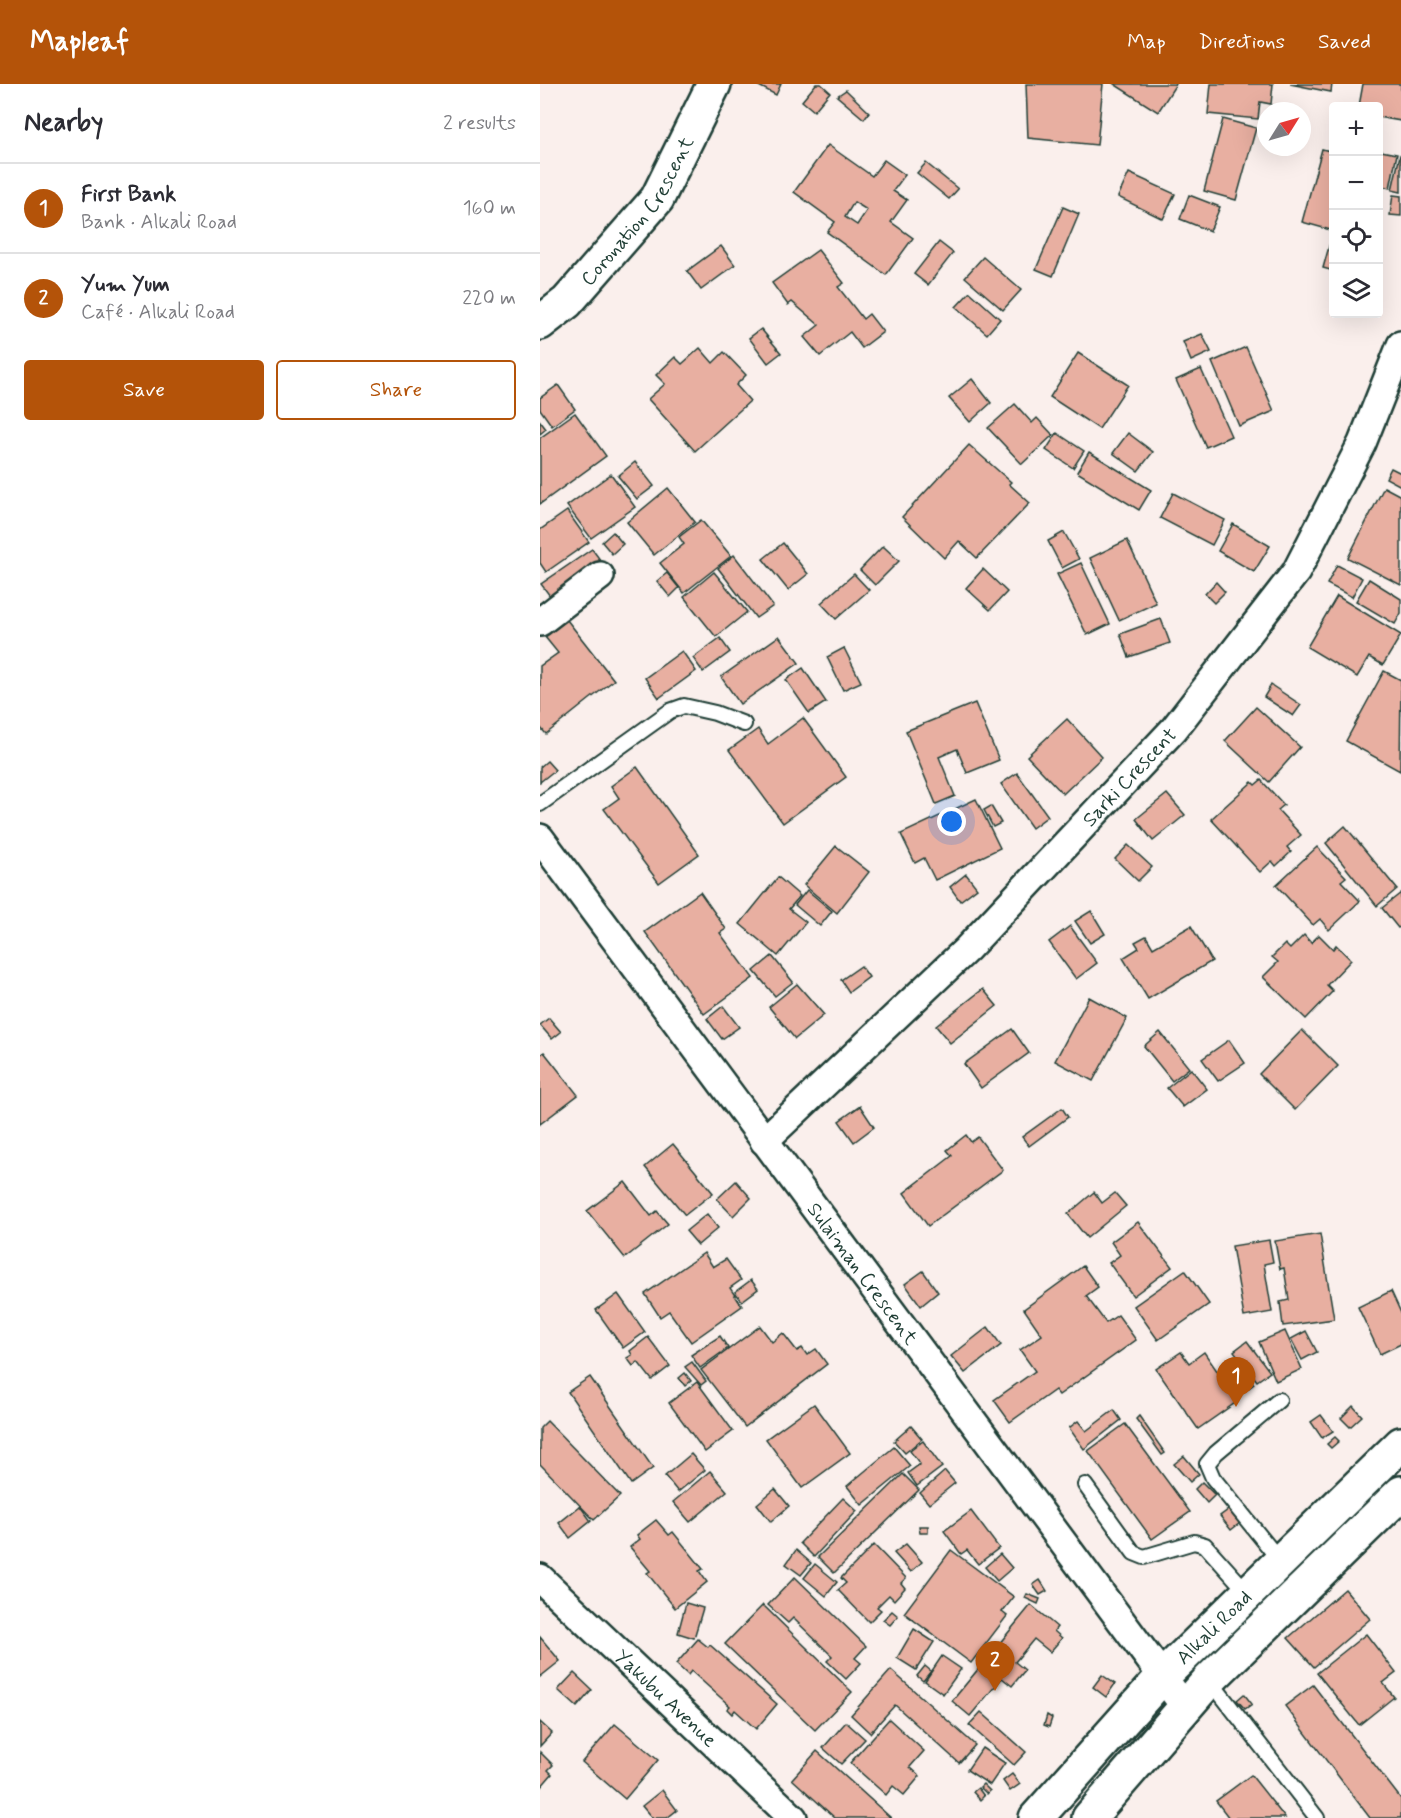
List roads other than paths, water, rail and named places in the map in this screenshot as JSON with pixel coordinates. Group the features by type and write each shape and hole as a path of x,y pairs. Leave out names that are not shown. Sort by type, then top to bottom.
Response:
{"main road":[{"name":"Coronation Crescent","path":"540,323 567,302 657,198 714,84"},
{"name":"Alkali Road","path":"1089,1818 1185,1707 1198,1667 1249,1594 1401,1444"},
{"name":"Alkali Road","path":"1036,1818 1162,1677 1198,1667 1396,1508"}],"street":[{"name":"Sarki Crescent","path":"764,1141 967,949 1174,729 1296,572 1362,443 1401,345"},
{"path":"540,622 600,576"},
{"name":"Sulaiman Crescent","path":"540,838 1185,1707"},
{"name":"Yakubu Avenue","path":"540,1578 793,1818"}],"lane":[{"path":"540,804 670,711 684,706 715,713 744,724"},
{"path":"1279,1400 1216,1453 1207,1464 1213,1478 1281,1562"},
{"path":"1085,1485 1134,1553 1144,1557 1194,1542 1205,1545 1249,1594"},
{"path":"1198,1667 1317,1818"}],"place":[{"name":"First Bank","path":"1236,1407"},
{"name":"Yum Yum","path":"995,1691"}]}
